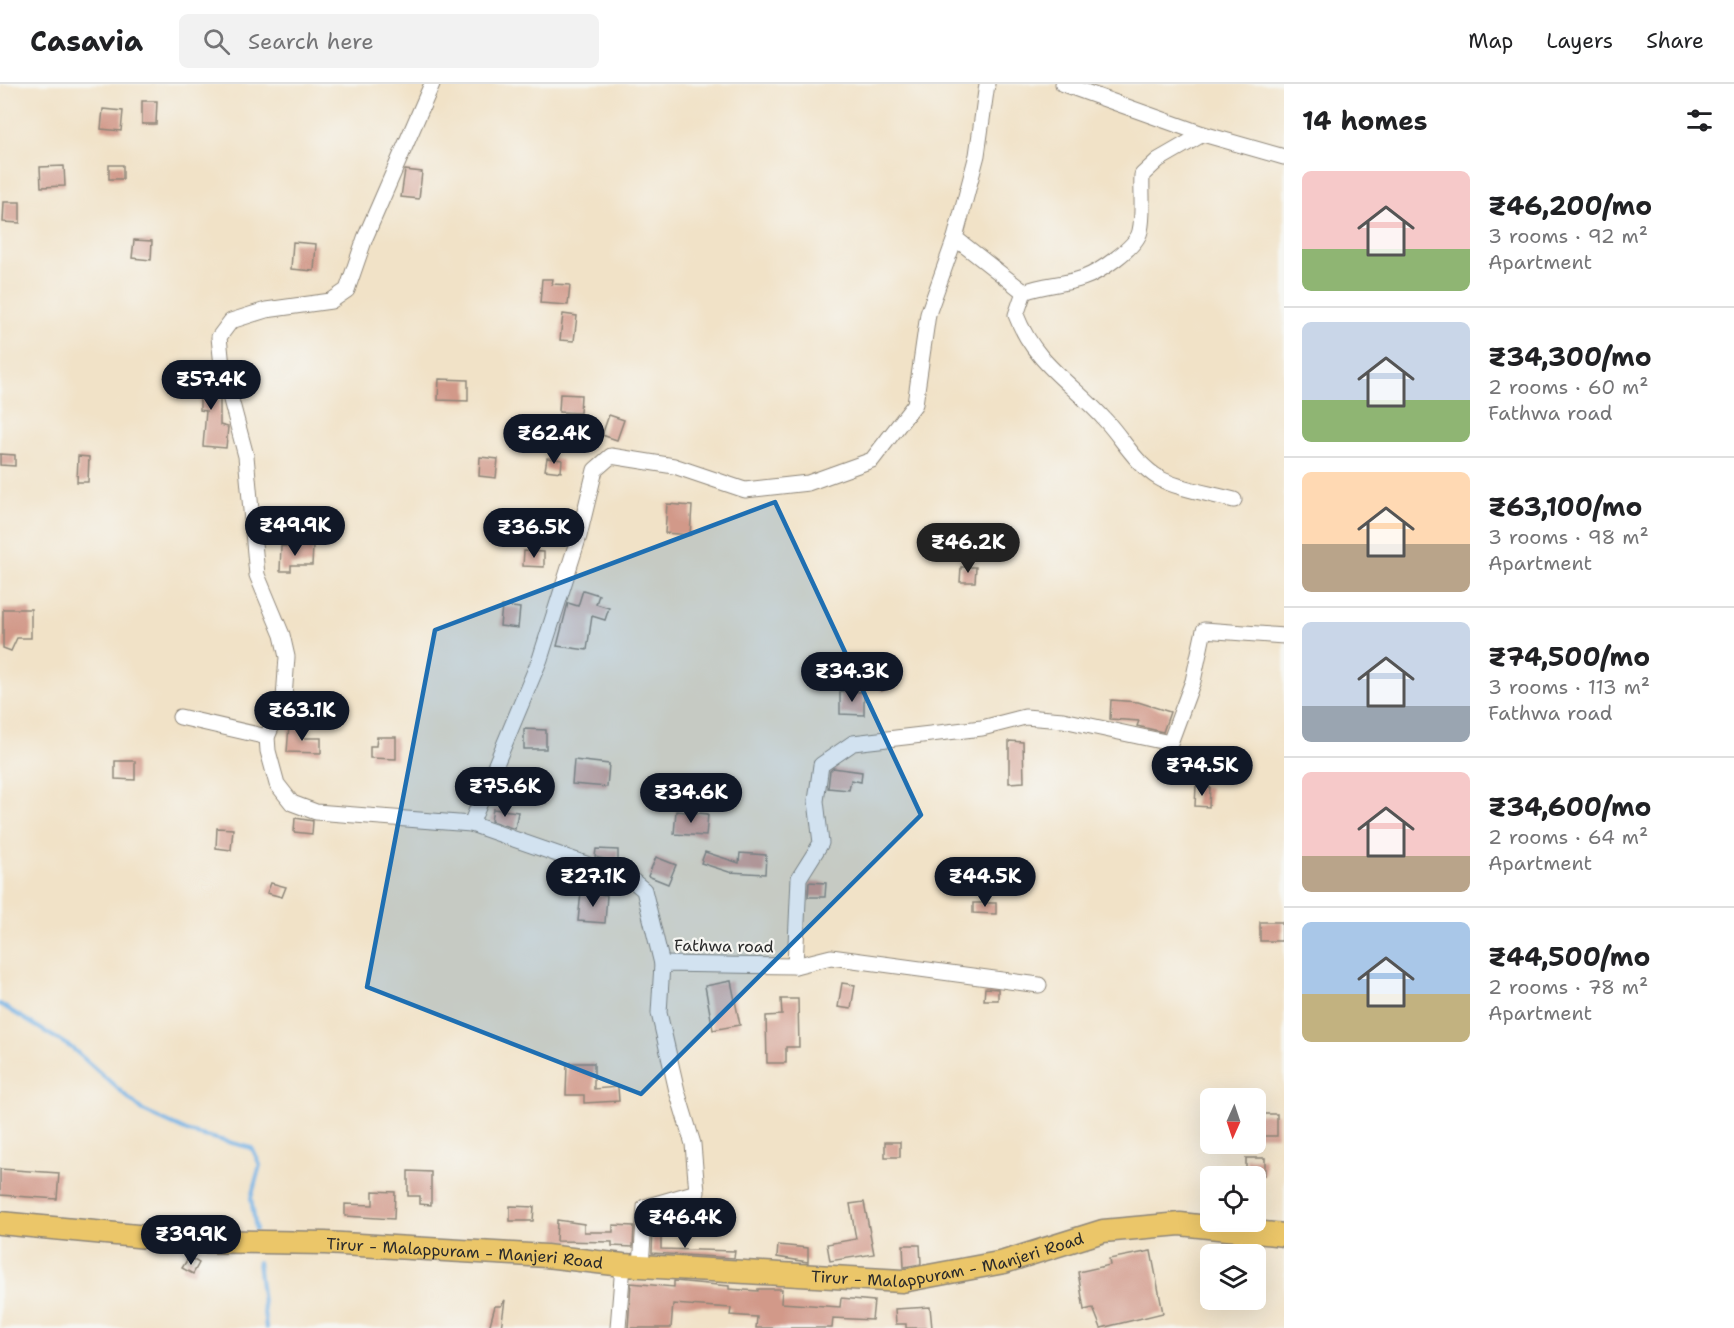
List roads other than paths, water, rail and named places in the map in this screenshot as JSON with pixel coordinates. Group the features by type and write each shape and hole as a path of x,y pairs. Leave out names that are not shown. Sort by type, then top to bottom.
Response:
{"main road":[{"name":"Tirur - Malappuram - Manjeri Road","path":"0,1223 190,1241 336,1243 546,1256 632,1266 902,1281 1004,1262 1103,1231 1180,1224 1284,1235"}],"street":[{"path":"432,84 364,238 347,290 331,301 266,310 231,321 219,338 222,366 246,456 257,575 282,635 287,657 285,698 267,737 276,784 292,803 316,812 471,824 632,880 644,890 662,963"},
{"path":"471,824 540,659 579,536 595,470 611,456 674,466 745,490 808,483 872,460 915,404 928,314 955,238 977,155 987,84"},
{"path":"1063,84 1203,134 1284,157"},
{"path":"1203,134 1158,159 1142,175 1140,232 1132,245 1086,278 1042,285 1024,292 1016,315 1023,333 1049,369 1083,396 1136,459 1161,479 1234,500"},
{"path":"955,238 1024,292"},
{"name":"Fathwa road","path":"632,1266 645,1207 697,1192 693,1144 677,1091 659,1013 662,963 795,966 799,878 821,843 816,801 821,765 853,743 982,728 1025,717 1063,720 1170,743 1193,681 1204,630 1284,636"},
{"path":"180,717 267,737"},
{"path":"795,966 831,957 1039,985"},
{"path":"618,1328 632,1266"}],"waterway":[{"path":"0,1004 72,1048 143,1111 189,1132 252,1148 260,1165 251,1198 256,1230"},
{"path":"258,1262 266,1328"}]}
